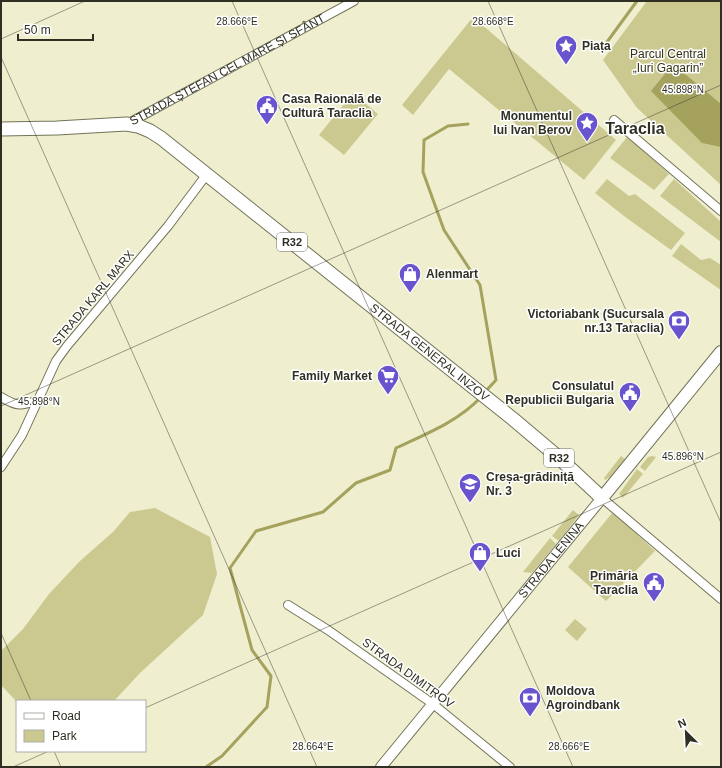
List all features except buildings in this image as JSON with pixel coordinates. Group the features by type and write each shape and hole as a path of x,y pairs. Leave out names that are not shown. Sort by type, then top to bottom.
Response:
{"main road":[{"name":"STRADA ȘTEFAN CEL MARE ȘI SFÂNT","path":"1,129 57,128 126,124"},
{"name":"STRADA GENERAL INZOV","path":"126,124 138,126 150,131 207,174 514,419 602,498"},
{"name":"STRADA LENINA","path":"602,498 721,352"}],"street":[{"name":"STRADA ȘTEFAN CEL MARE ȘI SFÂNT","path":"126,124 354,1"},
{"path":"614,120 721,211"},
{"name":"STRADA KARL MARX","path":"1,467 22,435 56,361 168,226 207,174"},
{"path":"1,398 13,404 24,405 38,400"},
{"name":"STRADA GENERAL INZOV","path":"602,498 721,599"},
{"name":"STRADA LENINA","path":"381,767 602,498"},
{"name":"STRADA DIMITROV","path":"288,605 328,630 433,704 510,767"}],"green space":[{"name":"Parcul Central „Iuri Gagarin”","path":"647,1 721,1 721,185 637,108 603,60"},
{"path":"473,17 616,140 584,180 449,69 413,115 402,105"},
{"path":"353,93 378,114 344,155 319,135"},
{"path":"628,136 669,174 654,190 610,158"},
{"path":"607,179 629,196 635,194 685,233 671,250 595,193"},
{"path":"674,179 721,222 721,242 660,196"},
{"path":"681,244 701,260 710,258 721,265 721,290 672,256"},
{"path":"621,456 625,459 610,477 605,480 604,478"},
{"path":"648,457 656,457 645,471 640,467"},
{"path":"637,469 643,474 623,498 619,494"},
{"path":"155,508 210,537 217,574 203,615 140,673 115,700 16,701 1,685 1,651 23,629 49,594 80,561 114,531 130,512"},
{"path":"573,510 579,515 559,541 552,536"},
{"path":"613,512 655,551 606,601 568,567"},
{"path":"550,538 556,544 532,573 523,572"},
{"path":"575,619 587,629 577,641 565,630"}],"shaded area":[{"path":"673,64 721,104 721,147 702,143 651,91"}],"waterway":[{"path":"607,42 637,1"},
{"path":"468,124 448,126 424,140 423,172 444,230 480,285 496,380 485,392"},
{"path":"206,767 222,756 267,707 271,676 252,650 230,568 256,531 323,512 356,483 390,470 396,448 452,420 472,406 481,397"}],"place":[{"name":"Piața","path":"566,66"},
{"name":"Casa Raională de Cultură Taraclia","path":"267,126"},
{"name":"Monumentul lui Ivan Berov","path":"587,142"},
{"name":"Alenmart","path":"410,294"},
{"name":"Victoriabank (Sucursala nr.13 Taraclia)","path":"679,340"},
{"name":"Family Market","path":"388,396"},
{"name":"Consulatul Republicii Bulgaria","path":"630,412"},
{"name":"Creșa-grădiniță Nr. 3","path":"470,504"},
{"name":"Luci","path":"480,572"},
{"name":"Primăria Taraclia","path":"654,602"},
{"name":"Moldova Agroindbank","path":"530,718"}],"district":[{"name":"Taraclia","path":"635,128"}]}
